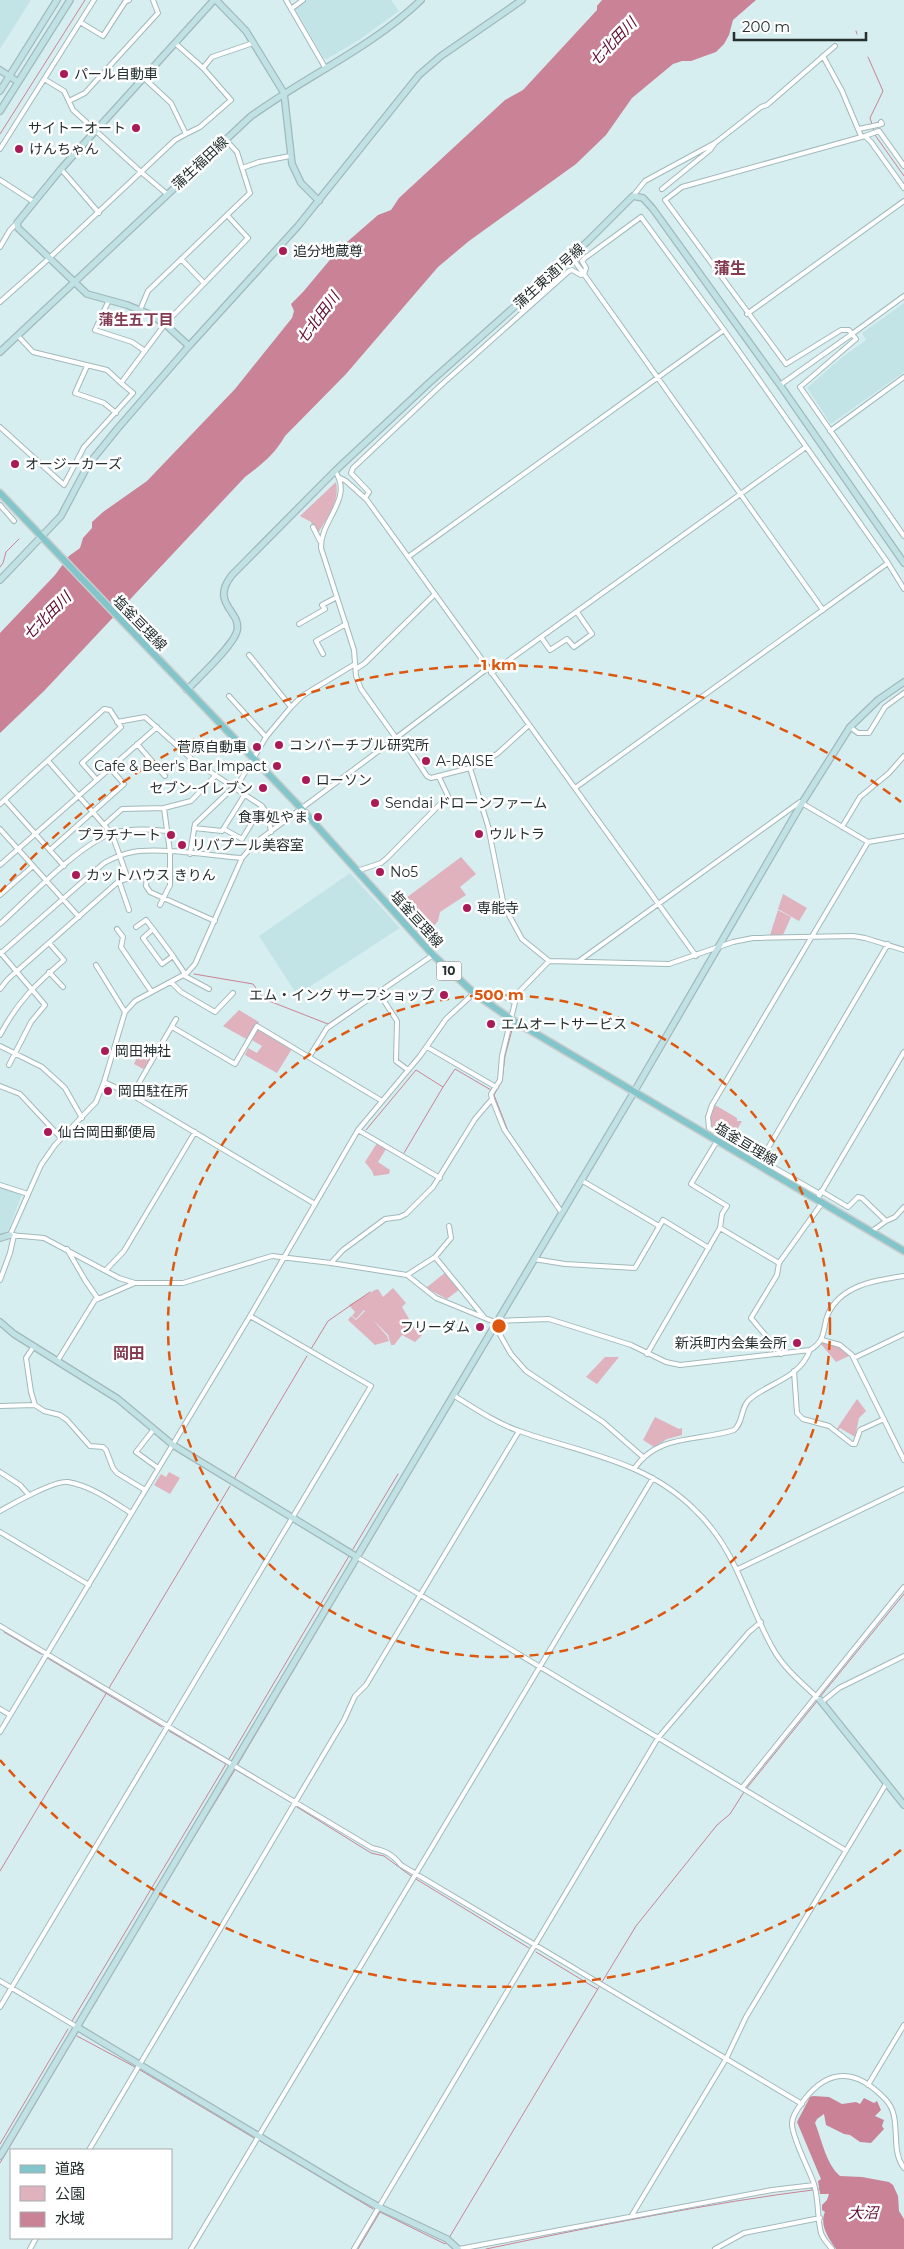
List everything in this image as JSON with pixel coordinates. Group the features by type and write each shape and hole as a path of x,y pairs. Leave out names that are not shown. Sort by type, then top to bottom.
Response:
{"main road":[{"name":"塩釜亘理線","path":"0,493 300,808 433,955 474,993 511,1019 717,1141 820,1197 904,1252"}],"street":[{"path":"0,91 58,0"},
{"path":"0,111 70,0"},
{"path":"0,149 94,0"},
{"path":"68,101 85,93 158,13 153,0"},
{"path":"0,247 10,230 61,169 215,0 235,18 254,43 284,93 290,156 301,183 319,201"},
{"path":"286,0 326,68"},
{"path":"291,9 303,0"},
{"name":"蒲生福田線","path":"0,352 224,139 284,93 366,44 422,0"},
{"path":"0,580 42,539 64,512 91,461 189,346 275,253 424,70 441,56 522,0"},
{"path":"80,22 103,36 126,1"},
{"path":"43,23 52,28"},
{"path":"0,302 99,213 175,140 200,128 231,100 203,68 175,43"},
{"path":"203,68 212,57 254,43"},
{"path":"835,46 767,105 760,107 715,143 645,181 633,196 643,198 653,209 780,385 904,563"},
{"path":"823,56 862,134 871,142 904,188"},
{"path":"0,70 18,82"},
{"path":"144,78 171,103 186,134"},
{"path":"44,79 64,91 73,110 167,194"},
{"path":"862,134 866,128 880,123"},
{"path":"904,166 879,131 862,134 682,187 665,200 747,314 786,364 841,330 849,330 856,339 800,387 904,536"},
{"path":"140,310 148,291 250,193 237,152 224,139"},
{"path":"662,189 710,150 715,143"},
{"path":"242,168 259,162 290,156"},
{"path":"61,169 99,213"},
{"path":"0,180 34,202"},
{"name":"蒲生東通1号線","path":"187,690 230,642 238,629 236,621 224,599 227,582 335,471 429,383 571,256 633,196"},
{"path":"747,314 904,201"},
{"path":"121,383 164,324 248,238 227,216"},
{"path":"584,274 586,268 582,261 584,258 641,217 724,330 888,563 904,589"},
{"path":"17,223 18,228 87,294 140,310 164,324 189,346"},
{"path":"571,256 823,610"},
{"path":"181,260 203,282"},
{"path":"364,498 369,492 351,473 353,468 420,404 569,271 572,270 581,275 584,274"},
{"path":"780,385 904,296"},
{"path":"110,300 95,330 132,342 145,351"},
{"path":"408,558 724,330"},
{"path":"0,427 64,485 84,447 133,393 106,370 33,352 18,336"},
{"path":"88,366 75,393 104,402 116,413"},
{"path":"830,430 904,377"},
{"path":"491,673 806,447"},
{"path":"335,471 340,478 346,481 364,498 696,956"},
{"path":"320,541 326,525 339,502 341,494 340,478"},
{"path":"0,504 14,521"},
{"path":"313,527 320,541 324,560 354,650 355,667 361,689 396,738 403,740 427,776 439,777 470,768 497,754 529,725"},
{"path":"575,788 888,563"},
{"path":"190,854 195,824 240,781 266,737 291,707 302,696 366,663 435,594"},
{"path":"299,624 325,609 322,605 337,597"},
{"path":"541,638 550,650 567,638 574,647 580,643 592,634 577,612"},
{"path":"323,654 316,641 346,624"},
{"path":"249,655 291,707"},
{"path":"0,1280 10,1253 12,1235 41,1165 61,1138 96,1102 125,1012 135,1001 184,975 195,964 242,858 255,843 300,808 488,668"},
{"path":"0,2156 634,1092 802,803 850,727 878,700 904,682"},
{"path":"850,727 858,732 870,733 885,706 904,692"},
{"path":"229,696 266,737"},
{"path":"0,804 49,762 104,709 110,710 120,727 82,763 97,780"},
{"path":"117,722 145,717 194,761 262,806 268,815 271,832"},
{"path":"0,865 157,727"},
{"path":"137,744 165,776"},
{"path":"842,827 860,797 889,773 904,756"},
{"path":"49,762 112,834 128,878"},
{"path":"50,850 124,784 110,768"},
{"path":"470,768 488,826 504,906 522,939 549,961 670,964 733,942 753,938 853,936 888,944 904,950"},
{"path":"104,825 122,809 164,808 191,801 216,775"},
{"path":"357,871 387,858 448,796 439,777"},
{"path":"194,828 222,831 245,794"},
{"path":"5,800 64,866"},
{"path":"579,961 800,802 868,842 904,836"},
{"path":"224,829 242,839 262,806"},
{"path":"160,905 170,885 170,852 164,808"},
{"path":"0,924 87,846 112,834 140,829 166,831"},
{"path":"1,832 79,917"},
{"path":"868,842 712,1105 708,1117 709,1128 820,1197 848,1207 858,1197 862,1198 886,1221"},
{"path":"9,1065 32,1022 45,1005 0,953 104,863 120,855 135,851 242,858"},
{"path":"0,895 33,866"},
{"path":"0,989 16,971 120,881 147,876 170,877"},
{"path":"147,876 146,886 150,892 215,921"},
{"path":"120,881 130,910"},
{"path":"136,927 146,920 173,956 184,975 209,989"},
{"path":"117,929 123,938 121,946 151,991"},
{"path":"153,930 143,938 162,964 173,956"},
{"path":"0,1035 12,1012 31,988 64,960 49,943"},
{"path":"761,1160 888,944"},
{"path":"309,1057 327,1028 433,955"},
{"path":"549,961 538,974 523,986 514,1002 507,1041 502,1056 500,1080 491,1094 504,1129 562,1213"},
{"path":"96,965 125,1012"},
{"path":"49,972 63,987"},
{"path":"171,982 181,992 214,1012 233,993"},
{"path":"496,992 514,1002"},
{"path":"378,993 397,1021 396,1061 408,1070"},
{"path":"0,1732 250,1316 358,1130 427,1047 446,1019 474,993"},
{"path":"132,1095 176,1019"},
{"path":"172,1027 235,1064 257,1026 382,1101"},
{"path":"0,1046 42,1067 65,1088 82,1118"},
{"path":"427,1047 496,1087"},
{"path":"782,1354 751,1318 777,1275 779,1263 820,1197 904,1052"},
{"path":"104,1082 132,1095 314,1204"},
{"path":"0,1086 20,1094 61,1138"},
{"path":"330,1263 343,1250 385,1219 400,1217 406,1214 440,1178 475,1119 492,1099"},
{"path":"358,1130 440,1178"},
{"path":"106,1270 124,1251 195,1132"},
{"path":"647,1354 720,1228 722,1214 728,1206 691,1184 717,1141"},
{"path":"581,1180 659,1226"},
{"path":"0,1185 28,1194"},
{"path":"871,1232 895,1217 904,1207"},
{"path":"534,1259 565,1264 636,1268 663,1220 708,1248"},
{"path":"408,1275 435,1257 451,1238 449,1226"},
{"path":"720,1228 779,1263"},
{"path":"0,1238 12,1235 44,1238 119,1278 135,1283 182,1284 272,1256 408,1275 436,1298 497,1323 549,1319 631,1345 666,1362 686,1365 810,1350 822,1340 828,1314 843,1295 862,1284 904,1276"},
{"path":"66,1249 98,1299"},
{"path":"435,1257 486,1318"},
{"path":"58,1360 95,1300 135,1283"},
{"path":"0,2007 371,1386 250,1316"},
{"path":"0,1322 34,1346 118,1399 173,1445 845,1850"},
{"path":"497,1323 511,1354 526,1371 603,1422 642,1457"},
{"path":"854,1358 904,1334"},
{"path":"822,1340 840,1345 854,1358 904,1460"},
{"path":"34,1346 26,1358 35,1405"},
{"path":"634,1469 642,1457 670,1441 734,1430 738,1426 748,1401 787,1378 808,1356 810,1350"},
{"path":"794,1371 795,1408 803,1419 829,1426 852,1444 855,1444 860,1430 884,1419"},
{"path":"453,1395 491,1418 518,1431 588,1451 634,1469 653,1478 683,1498 721,1539 738,1569 772,1648 787,1669 819,1699 904,1805"},
{"path":"0,1406 35,1405 44,1411 60,1415 67,1420 90,1446 102,1447 106,1450 113,1468 117,1472 145,1490"},
{"path":"154,1429 136,1452 158,1468"},
{"path":"89,2149 296,1802 344,1720 355,1696 366,1685 518,1431"},
{"path":"0,1472 20,1485 28,1494"},
{"path":"191,2249 653,1478"},
{"path":"0,1511 28,1494 68,1482 97,1492 131,1513"},
{"path":"738,1569 904,1489"},
{"path":"0,1532 88,1585"},
{"path":"744,1790 819,1699 904,1587"},
{"path":"354,2249 658,1738 749,1632 761,1622"},
{"path":"0,1632 2,1626 372,1848 384,1850 415,1874 802,2104"},
{"path":"819,1699 904,1656"},
{"path":"0,1709 10,1715"},
{"path":"632,2215 726,2059 746,2017 886,1784"},
{"path":"0,1981 379,2207 448,2240 459,2249 772,2190 815,2188"},
{"path":"868,2085 904,2025"},
{"path":"832,2249 822,2236 815,2188 793,2128 794,2116 810,2092 826,2078 852,2077 868,2085 893,2110 899,2158 904,2168"},
{"path":"714,2249 744,2233 820,2218"}],"shaded area":[{"path":"0,0 31,0 0,49"},
{"path":"307,0 391,0 399,11 359,40 327,59 324,58 295,9"},
{"path":"904,303 904,372 831,424 807,388 841,358 866,340 862,333"},
{"path":"350,873 400,928 297,995 259,936"},
{"path":"0,1187 22,1194 8,1231 0,1234"}],"green space":[{"path":"336,482 337,490 334,503 317,535 311,522 300,516"},
{"path":"461,857 476,874 460,887 466,895 440,912 438,921 434,926 418,915 406,898"},
{"path":"783,894 807,908 799,921 778,909"},
{"path":"778,910 791,917 783,935 770,935"},
{"path":"239,1010 259,1022 248,1040 223,1026"},
{"path":"259,1028 293,1047 277,1073 245,1055 248,1048 257,1053 262,1046 252,1040"},
{"path":"142,1046 155,1053 145,1070 134,1064"},
{"path":"715,1105 737,1118 737,1121 742,1121 731,1140 711,1127 711,1116"},
{"path":"377,1143 386,1149 378,1162 390,1170 389,1174 374,1176 365,1162"},
{"path":"446,1272 460,1289 447,1299 426,1288"},
{"path":"393,1288 406,1303 402,1307 412,1324 422,1335 415,1342 402,1335 394,1345 391,1345 388,1335 372,1319 389,1341 375,1345 348,1320 351,1316 356,1320 365,1311 356,1319 352,1316 355,1312 349,1305 378,1289 383,1297"},
{"path":"824,1342 841,1348 851,1355 836,1362 821,1344"},
{"path":"605,1357 619,1357 597,1384 586,1377"},
{"path":"857,1399 866,1411 859,1418 855,1437 840,1428 836,1430"},
{"path":"655,1417 679,1429 682,1428 682,1435 667,1439 654,1447 643,1440"},
{"path":"169,1472 180,1478 170,1494 154,1485 161,1474 166,1477"}],"water":[{"name":"七北田川","path":"602,0 756,0 733,20 729,35 716,52 691,61 673,64 632,98 606,135 576,164 469,241 438,267 346,374 285,436 272,454 245,477 44,691 0,733 0,633 55,575 69,556 80,548 83,538 92,528 92,522 147,481 235,389 292,318 294,311 291,304 339,249 378,215 391,210 399,198 505,100 523,90 597,10 597,6"},
{"name":"大沼","path":"810,2097 829,2097 842,2104 856,2102 860,2104 864,2098 874,2103 877,2101 881,2110 875,2116 884,2120 882,2126 884,2129 871,2143 860,2142 850,2135 826,2125 824,2114 815,2123 831,2165 840,2176 862,2177 889,2182 893,2185 898,2196 899,2211 904,2219 904,2249 836,2249 830,2241 823,2222 825,2212 822,2210 822,2205 827,2200 829,2194 820,2194 818,2181 821,2179 797,2122"}],"waterway":[{"path":"0,134 85,0"},
{"path":"868,57 883,91 870,118 872,124"},
{"path":"873,128 875,135 904,176"},
{"path":"0,567 6,552 19,539"},
{"path":"194,974 253,984 264,999 328,1024 397,977"},
{"path":"513,1026 505,1056 502,1081 494,1095 508,1131 558,1203"},
{"path":"366,1130 416,1070 443,1087 455,1069 491,1090"},
{"path":"404,1153 443,1087"},
{"path":"311,1349 328,1321 370,1292"},
{"path":"234,1479 307,1356"},
{"path":"362,1555 411,1472"},
{"path":"353,1549 398,1474"},
{"path":"109,1688 230,1486"},
{"path":"229,1759 349,1556"},
{"path":"238,1764 358,1561"},
{"path":"820,1697 904,1594"},
{"path":"4,1632 41,1654"},
{"path":"49,1659 162,1727"},
{"path":"0,1871 107,1692"},
{"path":"746,1789 818,1700"},
{"path":"169,1731 226,1764"},
{"path":"72,2021 226,1764"},
{"path":"152,1906 236,1768"},
{"path":"236,1770 292,1803"},
{"path":"602,1982 636,1926 717,1825 730,1814 744,1792"},
{"path":"297,1807 371,1853 384,1856 411,1876"},
{"path":"416,1879 529,1948"},
{"path":"536,1952 597,1989"},
{"path":"449,2238 599,1987"},
{"path":"81,2026 97,2000"},
{"path":"0,2144 68,2029"},
{"path":"0,2163 77,2033"},
{"path":"77,2036 135,2067"},
{"path":"140,2070 254,2138"},
{"path":"260,2141 373,2209"},
{"path":"486,2249 694,2208 820,2189"},
{"path":"358,2249 380,2212 445,2244 447,2241"}],"place":[{"name":"パール自動車","path":"64,74"},
{"name":"サイトーオート","path":"136,128"},
{"name":"けんちゃん","path":"19,149"},
{"name":"追分地蔵尊","path":"283,251"},
{"name":"オージーカーズ","path":"15,464"},
{"name":"コンバーチブル研究所","path":"279,745"},
{"name":"菅原自動車","path":"257,747"},
{"name":"A-RAISE","path":"426,761"},
{"name":"Cafe & Beer's Bar Impact","path":"277,766"},
{"name":"ローソン","path":"306,780"},
{"name":"セブン-イレブン","path":"263,788"},
{"name":"Sendai ドローンファーム","path":"375,803"},
{"name":"食事処やま","path":"318,817"},
{"name":"ウルトラ","path":"479,834"},
{"name":"プラチナート","path":"171,835"},
{"name":"リバプール美容室","path":"182,845"},
{"name":"No5","path":"380,872"},
{"name":"カットハウス きりん","path":"76,875"},
{"name":"専能寺","path":"467,908"},
{"name":"エム・イング サーフショップ","path":"444,995"},
{"name":"エムオートサービス","path":"491,1024"},
{"name":"岡田神社","path":"105,1051"},
{"name":"岡田駐在所","path":"108,1091"},
{"name":"仙台岡田郵便局","path":"48,1132"},
{"name":"フリーダム","path":"480,1327"},
{"name":"新浜町内会集会所","path":"797,1343"}],"district":[{"name":"蒲生","path":"730,268"},
{"name":"蒲生五丁目","path":"136,320"},
{"name":"岡田","path":"129,1353"}]}
